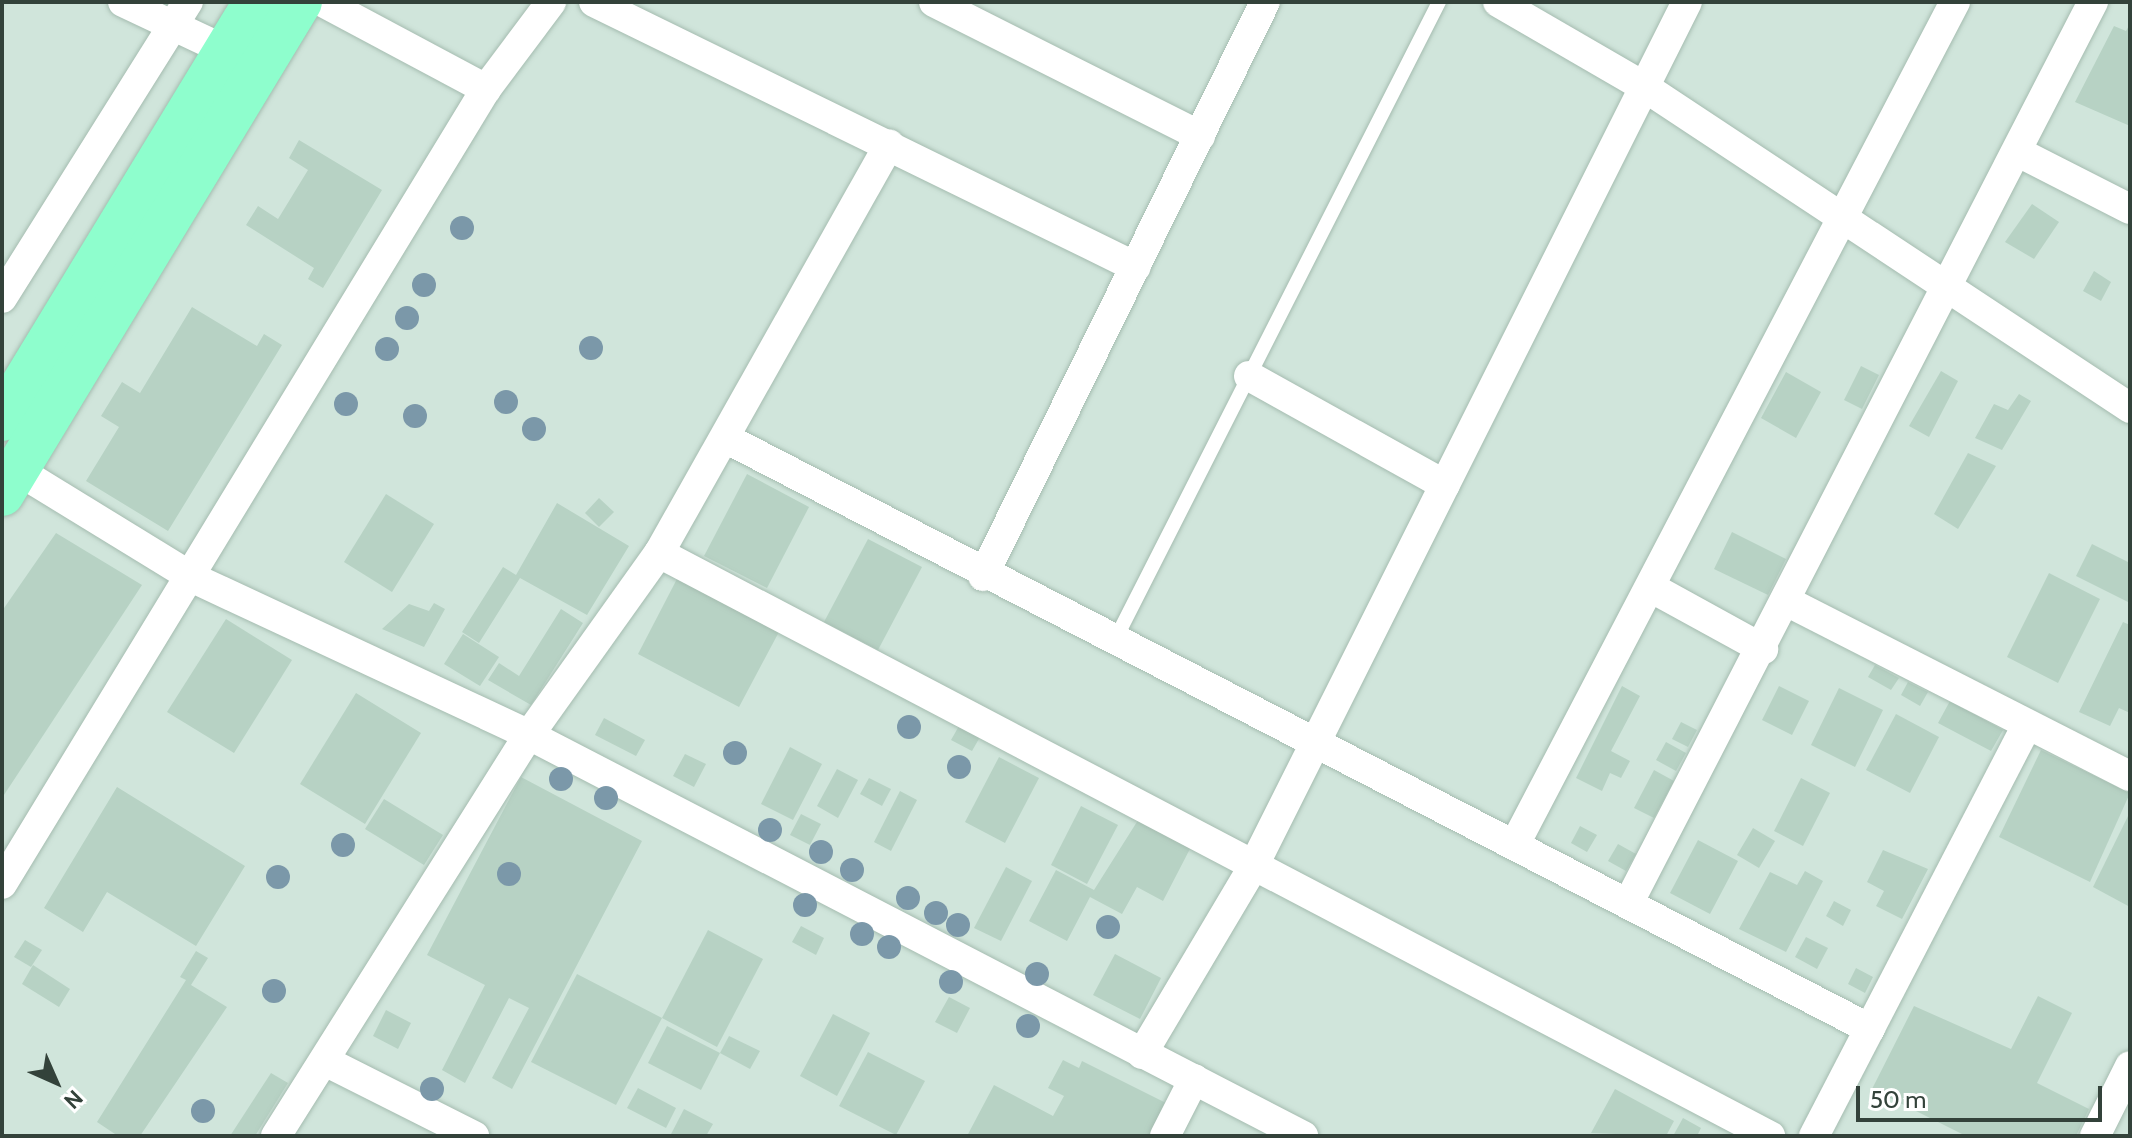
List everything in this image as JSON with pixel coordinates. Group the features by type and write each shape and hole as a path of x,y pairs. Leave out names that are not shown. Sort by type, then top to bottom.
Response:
{"main road":[{"path":"2,419 256,2"},
{"path":"10,482 300,2"}],"street":[{"path":"123,2 181,13 225,50"},
{"path":"323,2 486,89"},
{"path":"2,884 193,578 486,89 551,2"},
{"path":"594,2 1136,267"},
{"path":"934,2 1200,136"},
{"path":"983,576 1265,2"},
{"path":"1498,2 1643,86 2130,408"},
{"path":"1142,1054 1252,869 1687,2"},
{"path":"1515,844 1652,588 1955,2"},
{"path":"1629,902 1951,287 2093,2"},
{"path":"2,298 181,13"},
{"path":"276,1136 529,735 659,553 729,440 889,144"},
{"path":"2020,153 2130,209"},
{"path":"1249,376 1445,485"},
{"path":"729,440 983,576 1629,902 1870,1029"},
{"path":"10,482 193,578 529,735 1303,1136"},
{"path":"659,553 1252,869 1770,1136"},
{"path":"1652,588 1763,649"},
{"path":"1788,602 2130,776"},
{"path":"1814,1136 2027,725"},
{"path":"325,1061 474,1136"},
{"path":"2095,1136 2130,1066"},
{"path":"1165,1136 1194,1079"}],"lane":[{"path":"1114,643 1439,2"}],"shaded area":[{"path":"2,2 2130,2 2130,1136 2,1136"}],"building":[{"path":"2130,24 2130,126 2075,102 2114,26 2126,31"},
{"path":"299,140 382,190 323,288 308,279 314,268 246,225 258,206 278,219 308,170 289,158"},
{"path":"2032,204 2059,222 2034,259 2005,242"},
{"path":"2094,271 2111,282 2101,301 2083,291"},
{"path":"192,307 257,346 264,334 282,345 168,531 86,481 119,427 101,416 122,382 140,393"},
{"path":"1861,366 1879,375 1862,409 1844,400"},
{"path":"1941,371 1958,381 1929,437 1909,426"},
{"path":"1786,372 1821,392 1796,438 1761,418"},
{"path":"2019,394 2031,401 2002,450 1975,438 1994,404 2008,410"},
{"path":"1968,453 1996,466 1958,529 1934,514"},
{"path":"747,474 809,507 767,588 704,556"},
{"path":"386,494 434,524 392,592 344,562"},
{"path":"599,498 614,512 599,527 585,513"},
{"path":"557,503 629,546 587,615 520,578 479,643 462,632 503,567 516,575"},
{"path":"1732,532 1786,559 1768,595 1714,569"},
{"path":"56,533 142,585 2,798 2,611"},
{"path":"868,539 922,567 878,650 824,622"},
{"path":"2092,544 2130,563 2130,603 2076,576"},
{"path":"2049,573 2100,599 2058,683 2007,657"},
{"path":"678,577 780,630 739,707 638,654"},
{"path":"434,603 445,609 424,647 382,629 409,604 429,611"},
{"path":"561,609 583,623 531,705 488,680 499,663 519,676"},
{"path":"226,619 292,660 234,753 167,712"},
{"path":"2123,622 2130,625 2130,713 2119,708 2110,726 2079,712"},
{"path":"463,634 499,657 480,686 444,664"},
{"path":"1875,665 1899,678 1891,690 1868,677"},
{"path":"1908,682 1928,692 1920,706 1901,695"},
{"path":"1622,686 1640,696 1611,751 1630,761 1621,778 1610,773 1602,791 1576,778"},
{"path":"1779,686 1809,701 1792,735 1762,720"},
{"path":"1839,688 1883,710 1855,767 1811,745"},
{"path":"356,693 421,733 365,824 300,784"},
{"path":"1950,701 2003,730 1991,751 1938,723"},
{"path":"1896,714 1939,737 1910,793 1866,770"},
{"path":"604,718 645,740 636,756 595,735"},
{"path":"1681,722 1697,730 1688,747 1672,739"},
{"path":"959,726 980,737 972,751 951,740"},
{"path":"1666,742 1686,753 1676,771 1656,760"},
{"path":"790,747 822,764 793,820 761,804"},
{"path":"2041,750 2130,793 2090,882 1999,837"},
{"path":"685,754 706,764 694,787 673,776"},
{"path":"999,757 1039,778 1005,843 965,822"},
{"path":"837,769 858,780 838,818 817,806"},
{"path":"1654,770 1674,781 1654,818 1634,808"},
{"path":"521,777 642,841 512,1089 492,1078 529,1008 509,998 465,1083 442,1070 485,985 427,955"},
{"path":"869,778 891,789 882,806 860,794"},
{"path":"1801,778 1830,793 1803,846 1774,831"},
{"path":"117,787 245,866 196,946 107,892 83,932 44,908"},
{"path":"900,791 917,800 891,851 874,842"},
{"path":"384,799 443,835 424,865 365,829"},
{"path":"1081,806 1118,825 1087,884 1051,865"},
{"path":"2130,812 2130,907 2093,887"},
{"path":"801,814 821,824 810,845 790,835"},
{"path":"1140,817 1192,845 1163,901 1137,887 1122,914 1090,897 1067,941 1029,921 1056,870 1094,890"},
{"path":"1580,826 1597,835 1587,852 1571,843"},
{"path":"1753,828 1775,841 1759,868 1737,855"},
{"path":"1698,840 1738,861 1710,914 1670,893"},
{"path":"1618,844 1636,854 1626,871 1608,861"},
{"path":"1883,850 1928,869 1902,919 1876,906 1884,891 1867,882"},
{"path":"1006,867 1032,881 1001,941 974,928"},
{"path":"1805,871 1823,881 1786,952 1739,929 1770,872 1797,885"},
{"path":"1834,901 1851,910 1843,926 1826,916"},
{"path":"801,926 824,938 816,955 792,942"},
{"path":"708,930 763,959 717,1047 662,1018"},
{"path":"1806,937 1828,948 1817,969 1795,957"},
{"path":"25,940 42,950 31,967 14,957"},
{"path":"196,951 208,958 191,985 227,1007 140,1136 118,1136 97,1122 186,980 180,977"},
{"path":"1115,954 1161,978 1140,1019 1093,995"},
{"path":"33,965 70,989 59,1007 22,984"},
{"path":"1856,968 1873,977 1865,993 1848,984"},
{"path":"577,974 662,1018 616,1105 531,1062"},
{"path":"2038,996 2072,1013 2037,1083 2089,1109 2076,1136 1966,1136 1872,1089 1914,1006 2011,1049"},
{"path":"949,997 970,1008 957,1033 935,1022"},
{"path":"386,1010 411,1023 398,1049 373,1036"},
{"path":"833,1014 870,1033 837,1096 800,1076"},
{"path":"667,1026 720,1053 701,1090 648,1063"},
{"path":"729,1036 760,1051 750,1069 720,1053"},
{"path":"868,1052 925,1081 896,1135 839,1106"},
{"path":"1063,1060 1079,1068 1082,1061 1172,1106 1156,1136 967,1136 994,1085 1053,1116 1064,1096 1048,1088"},
{"path":"271,1073 288,1083 255,1136 230,1136"},
{"path":"638,1088 676,1108 666,1128 627,1108"},
{"path":"1615,1089 1674,1121 1666,1136 1591,1133"},
{"path":"684,1109 713,1124 706,1136 670,1136"},
{"path":"1683,1118 1701,1128 1697,1136 1673,1136"}]}
